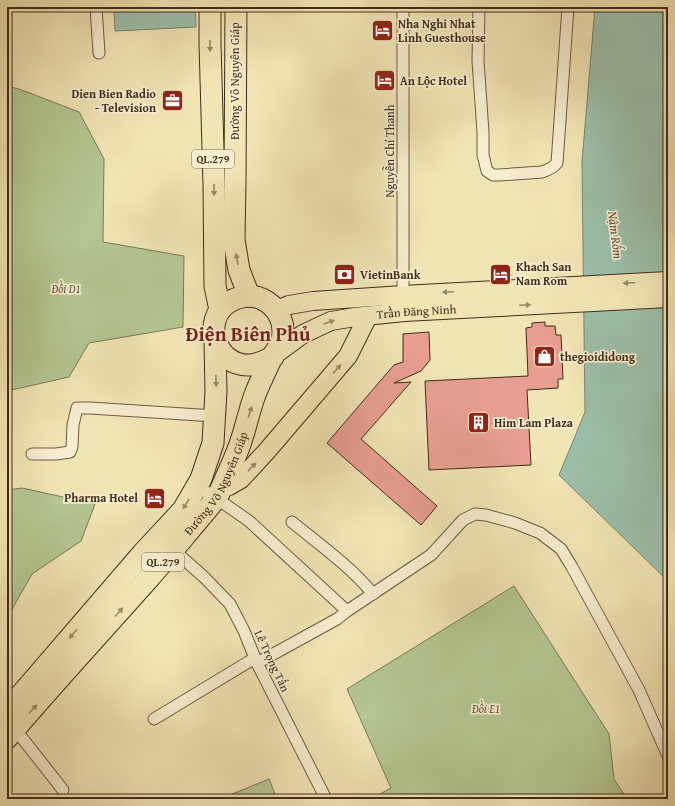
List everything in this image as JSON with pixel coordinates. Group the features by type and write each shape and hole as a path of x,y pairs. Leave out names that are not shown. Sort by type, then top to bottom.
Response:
{"highway":[{"name":"Đường Võ Nguyên Giáp","path":"210,7 215,286 220,310"},
{"name":"Đường Võ Nguyên Giáp","path":"236,7 234,240 239,270 249,296"},
{"path":"220,310 228,302 238,297 249,296 260,298 277,310"},
{"name":"QL.279","path":"216,342 214,325 220,310"},
{"name":"QL.279","path":"273,357 282,340 283,330 281,319 277,310"},
{"name":"Đường Võ Nguyên Giáp","path":"7,710 183,510 201,479 212,443 215,416 216,342"},
{"path":"216,342 221,352 229,359 239,364 250,365 261,363 273,357"},
{"name":"Đường Võ Nguyên Giáp","path":"11,734 174,550 218,494 242,440 256,392 273,357"}],"main road":[{"path":"570,295 668,281"},
{"name":"Trần Đăng Ninh","path":"277,310 289,305 313,301 403,303 570,295"},
{"path":"570,295 668,298"},
{"name":"Trần Đăng Ninh","path":"273,357 303,334 331,321 368,316 403,303"},
{"path":"218,494 241,479 348,356 368,316"}],"street":[{"path":"96,7 99,53"},
{"name":"Nguyễn Chí Thanh","path":"403,7 403,303"},
{"path":"479,7 478,61 483,132 483,155 487,171 494,175 542,172 548,170 557,163 568,7"},
{"path":"32,454 56,454 70,452 72,447 73,425 77,408 215,416"},
{"path":"197,486 218,494 347,611"},
{"path":"154,719 256,661 337,619 431,555 463,520 475,514 486,515 515,523 540,533 561,550 572,567 639,690 668,756"},
{"path":"292,522 350,570 373,594"},
{"name":"Lê Trọng Tấn","path":"157,538 174,550 204,577 230,604 244,631 256,661 326,799"},
{"path":"11,734 63,790"}],"green space":[{"name":"Đồi D1","path":"7,86 19,89 79,112 104,159 103,242 184,256 183,327 89,343 69,377 7,391"},
{"path":"22,488 95,504 81,541 32,574 7,618 7,490"},
{"name":"Đồi E1","path":"514,586 609,734 614,779 627,799 371,799 391,788 347,689"},
{"path":"269,779 277,799 220,799"}],"water":[{"path":"114,7 195,7 196,27 115,31"},
{"name":"Nậm Rốm","path":"595,7 668,7 668,581 559,475 585,412 582,162"}],"building":[{"name":"Him Lam Plaza","path":"545,322 545,326 555,326 556,335 561,335 563,379 558,379 558,388 527,390 531,465 429,470 425,381 528,376 526,328 532,327 532,323"},
{"path":"429,332 430,360 421,371 394,383 411,382 361,439 437,506 421,525 327,443 394,365 403,362 403,334"}],"place":[{"name":"Nha Nghi Nhat Linh Guesthouse","path":"382,31"},
{"name":"An Lộc Hotel","path":"385,81"},
{"name":"Dien Bien Radio - Television","path":"172,101"},
{"name":"Khach San Nam Rom","path":"501,274"},
{"name":"VietinBank","path":"344,275"},
{"name":"thegioididong","path":"545,357"},
{"name":"Him Lam Plaza","path":"478,423"},
{"name":"Pharma Hotel","path":"154,498"}],"district":[{"name":"Điện Biên Phủ","path":"248,334"}]}
